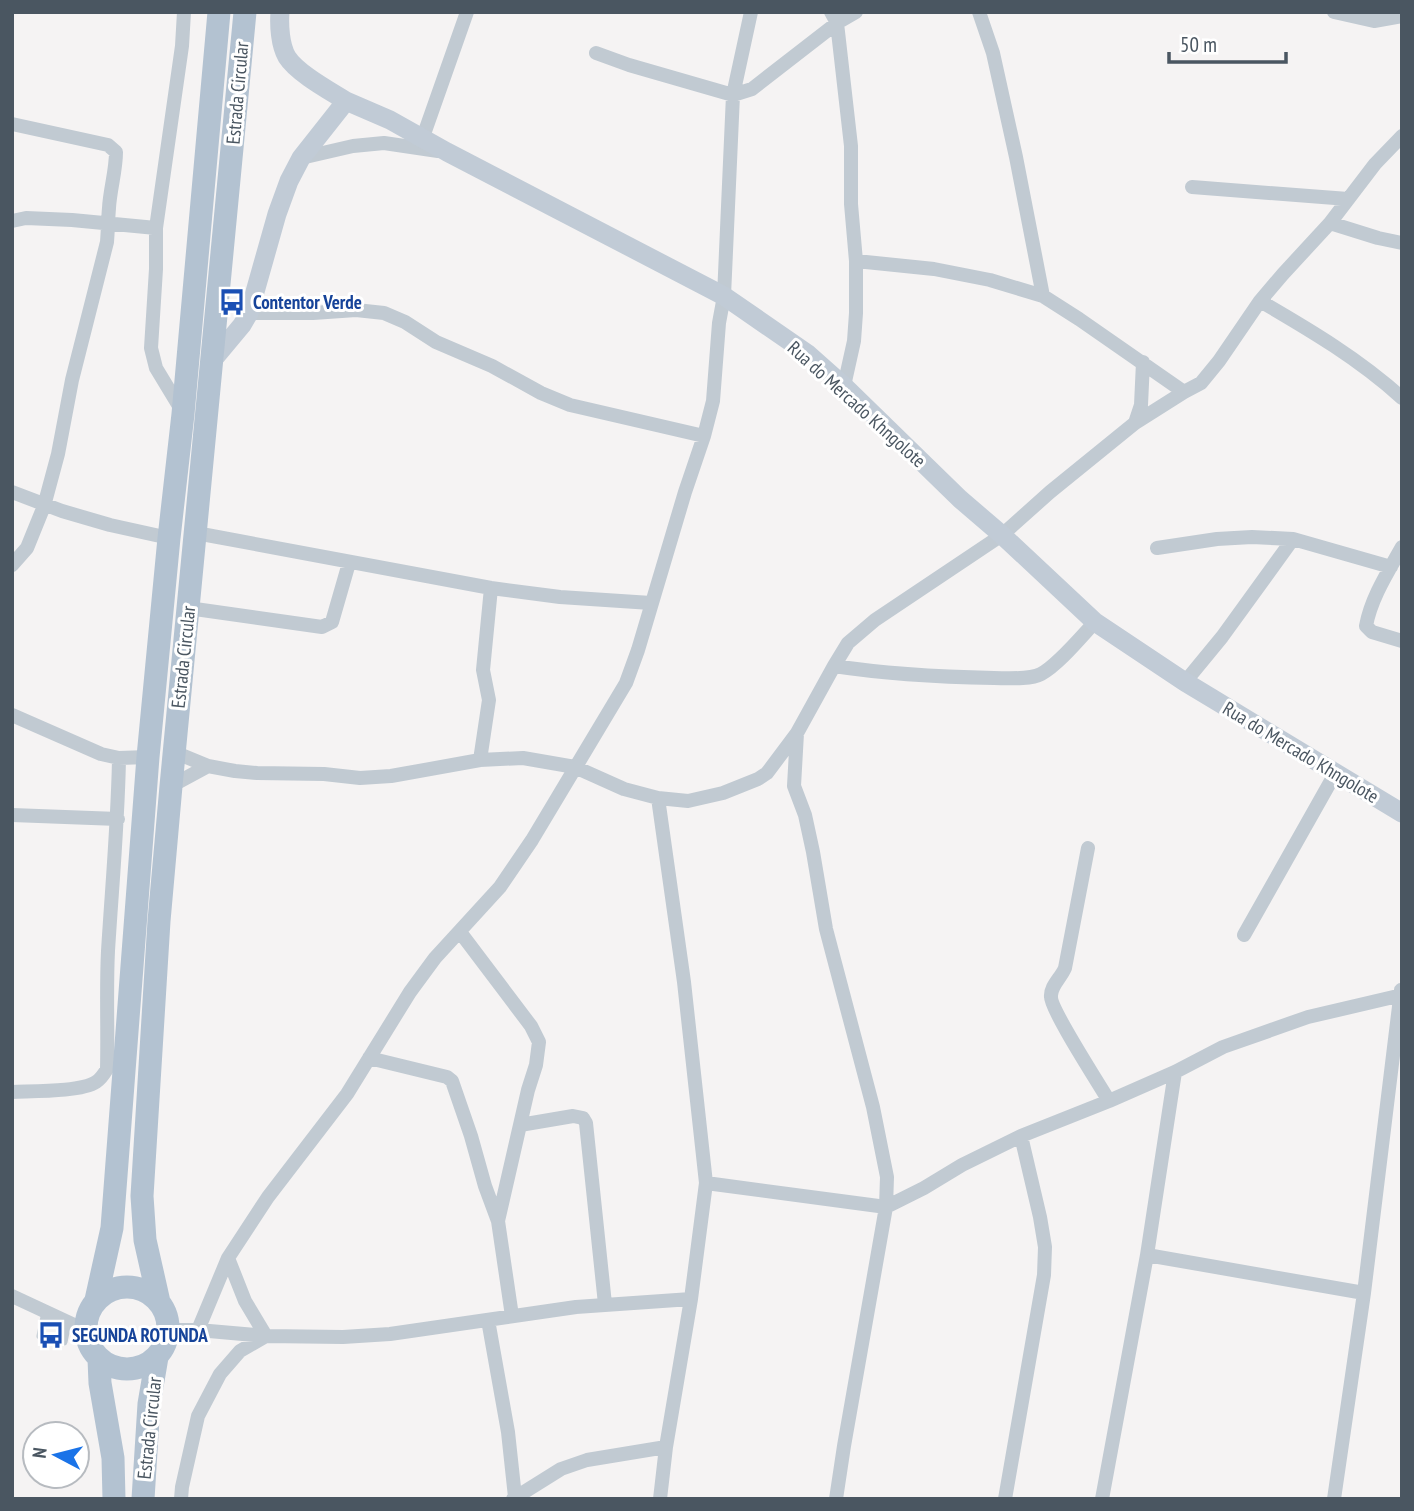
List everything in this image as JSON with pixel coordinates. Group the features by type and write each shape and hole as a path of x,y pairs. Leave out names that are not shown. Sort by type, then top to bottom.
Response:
{"main road":[{"name":"Estrada Circular","path":"96,1300 112,1228 148,757 183,414 219,12"},
{"name":"Estrada Circular","path":"159,1302 145,1240 142,1196 159,921 245,12"},
{"path":"135,1287 149,1293 159,1302 166,1315 168,1330 165,1344 157,1357 144,1366 128,1370 113,1368 99,1359 77,1326 96,1300 107,1291 135,1287"},
{"name":"Estrada Circular","path":"143,1499 149,1404 157,1357"},
{"name":"Estrada Circular","path":"99,1359 100,1383 113,1458 114,1499"}],"street":[{"path":"183,414 156,368 151,348 156,228 183,46 184,12"},
{"name":"Rua do Mercado Khngolote","path":"280,12 279,24 287,57 319,85 724,296 808,354 960,499 1095,622 1185,682 1402,813"},
{"path":"423,137 467,12"},
{"path":"198,1330 228,1258 268,1197 347,1094 410,992 435,958 500,887 532,840 626,683 713,401 719,323 724,296 733,95 751,12"},
{"path":"596,53 641,69 733,95 752,89 834,17 856,12"},
{"path":"979,12 993,53 1044,296"},
{"path":"1334,12 1374,20 1402,16"},
{"path":"834,17 851,145 851,204 856,261 854,341 844,386"},
{"path":"212,361 249,313 289,181 302,158 346,101"},
{"path":"12,124 108,145 116,152 108,207 107,242 72,380 58,454 44,506 27,548 12,565"},
{"path":"174,752 208,766 257,773 324,774 360,778 402,775 480,760 523,758 575,767 624,789 657,798 688,801 723,793 758,779 767,773 797,733 848,643 875,620 1002,535 1135,423 1201,383 1260,301 1330,223 1376,164 1402,136"},
{"path":"302,158 353,146 384,143 447,152"},
{"path":"1192,187 1348,199"},
{"path":"12,221 26,218 109,222 156,228"},
{"path":"1330,223 1402,243"},
{"path":"856,261 934,269 990,280 1044,296 1184,392"},
{"path":"1260,301 1346,353 1402,398"},
{"path":"249,313 356,310 384,313 436,342 492,366 541,393 570,405 704,436"},
{"path":"1135,423 1140,405 1143,362"},
{"path":"12,492 44,506 169,538"},
{"path":"195,533 491,587 560,597 651,603"},
{"path":"1157,548 1228,538 1293,540 1391,567"},
{"path":"1185,682 1222,637 1293,540"},
{"path":"1402,547 1368,615 1366,626 1372,632 1402,641"},
{"path":"188,608 322,627 329,625 349,562"},
{"path":"480,760 489,700 483,670 491,587"},
{"path":"834,666 970,677 1012,678 1040,675 1054,665 1095,622"},
{"path":"12,715 101,754 119,758 148,757"},
{"path":"797,733 794,786 805,815 826,929 873,1107 887,1177 886,1207 836,1499"},
{"path":"12,1091 50,1091 84,1086 95,1083 107,1069 108,952 118,819 119,758"},
{"path":"171,786 208,766"},
{"path":"1244,935 1336,772"},
{"path":"767,773 794,786"},
{"path":"657,798 684,982 706,1183 660,1499"},
{"path":"12,815 118,819"},
{"path":"1088,848 1065,968 1053,987 1050,998 1110,1101"},
{"path":"460,932 531,1026 539,1042 536,1065 498,1221"},
{"path":"706,1183 886,1207 1021,1136 1110,1101 1223,1047 1308,1017 1401,993 1364,1293 1334,1499"},
{"path":"369,1058 447,1077 452,1081 498,1221 512,1317"},
{"path":"1102,1499 1147,1255 1175,1072"},
{"path":"520,1125 573,1116 583,1118 586,1123 604,1304"},
{"path":"1005,1499 1044,1275 1045,1247 1042,1227 1021,1136"},
{"path":"1147,1255 1364,1293"},
{"path":"228,1258 245,1301 266,1336"},
{"path":"12,1296 77,1326"},
{"path":"168,1330 343,1337 390,1334 604,1304 691,1299"},
{"path":"488,1320 508,1432 514,1498 561,1469 587,1460 666,1447"},
{"path":"181,1499 198,1416 220,1374 240,1351 266,1336"}],"lane":[{"path":"45,1312 40,1336 64,1342 77,1326"}],"place":[{"name":"Contentor Verde","path":"232,302"},
{"name":"SEGUNDA ROTUNDA","path":"51,1335"}]}
